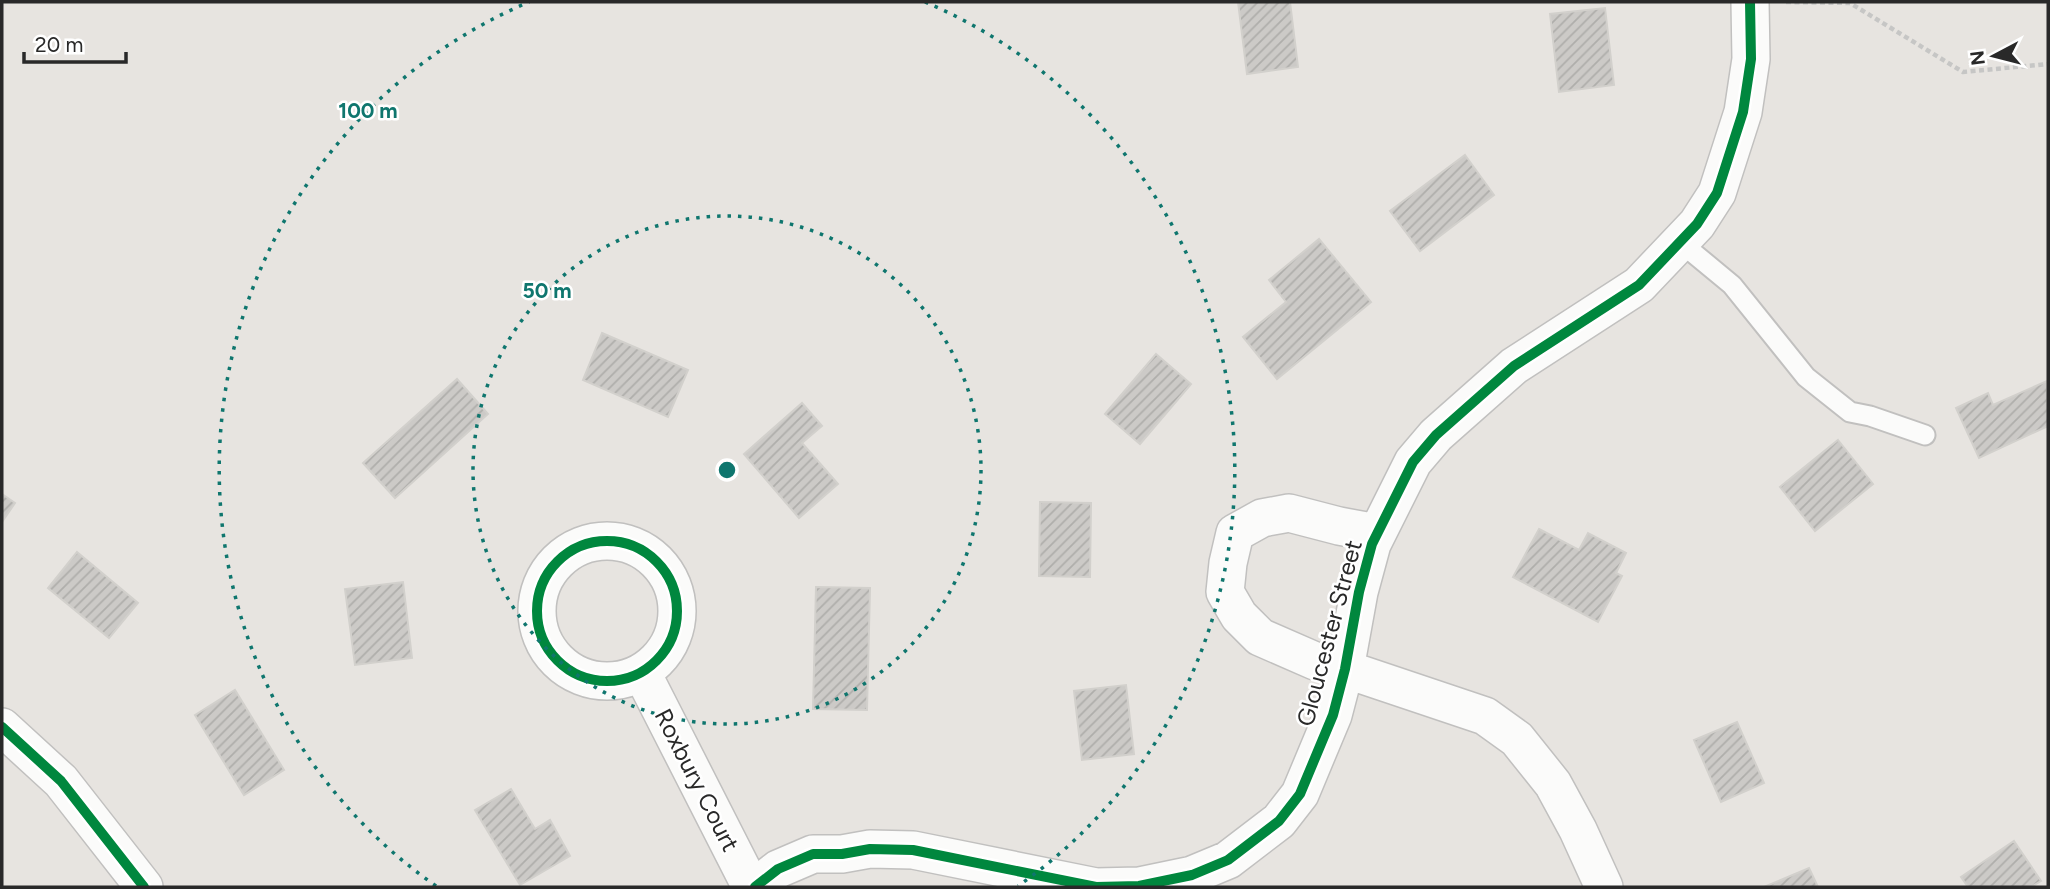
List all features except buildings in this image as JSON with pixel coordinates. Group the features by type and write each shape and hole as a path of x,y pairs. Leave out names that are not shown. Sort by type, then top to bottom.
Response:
{"street":[{"name":"Gloucester Street","path":"753,887 778,869 813,853 842,854 870,849 914,850 1096,887 1139,886 1192,875 1228,860 1279,821 1300,794 1333,715 1372,544 1413,462 1436,435 1514,366 1639,285 1697,224 1717,192 1743,112 1751,59 1750,2"},
{"name":"Gloucester Street","path":"1345,668 1315,661 1261,637 1239,616 1225,592 1235,533 1262,518 1289,513 1377,533"},
{"path":"1345,668 1485,716 1517,739 1553,784 1604,887"},
{"name":"Roxbury Court","path":"642,673 753,887"},
{"path":"2,727 61,780 144,887"}],"lane":[{"path":"1680,242 1732,285 1806,377 1850,412 1925,435"}],"path":[{"path":"1750,2 1850,2 1963,72 2048,64"}],"cycle path":[{"path":"755,887 778,869 813,854 842,854 870,849 913,850 1096,887 1139,886 1192,875 1228,860 1279,821 1300,794 1333,715 1372,544 1413,462 1436,435 1514,366 1639,285 1697,224 1717,193 1743,112 1751,59 1750,2"},
{"path":"607,541 634,546 657,561 672,584 677,611 672,638 657,661 634,676 607,681 580,676 557,661 542,638 537,611 542,584 557,561 580,546 607,541"},
{"path":"2,727 61,781 144,887"}]}
